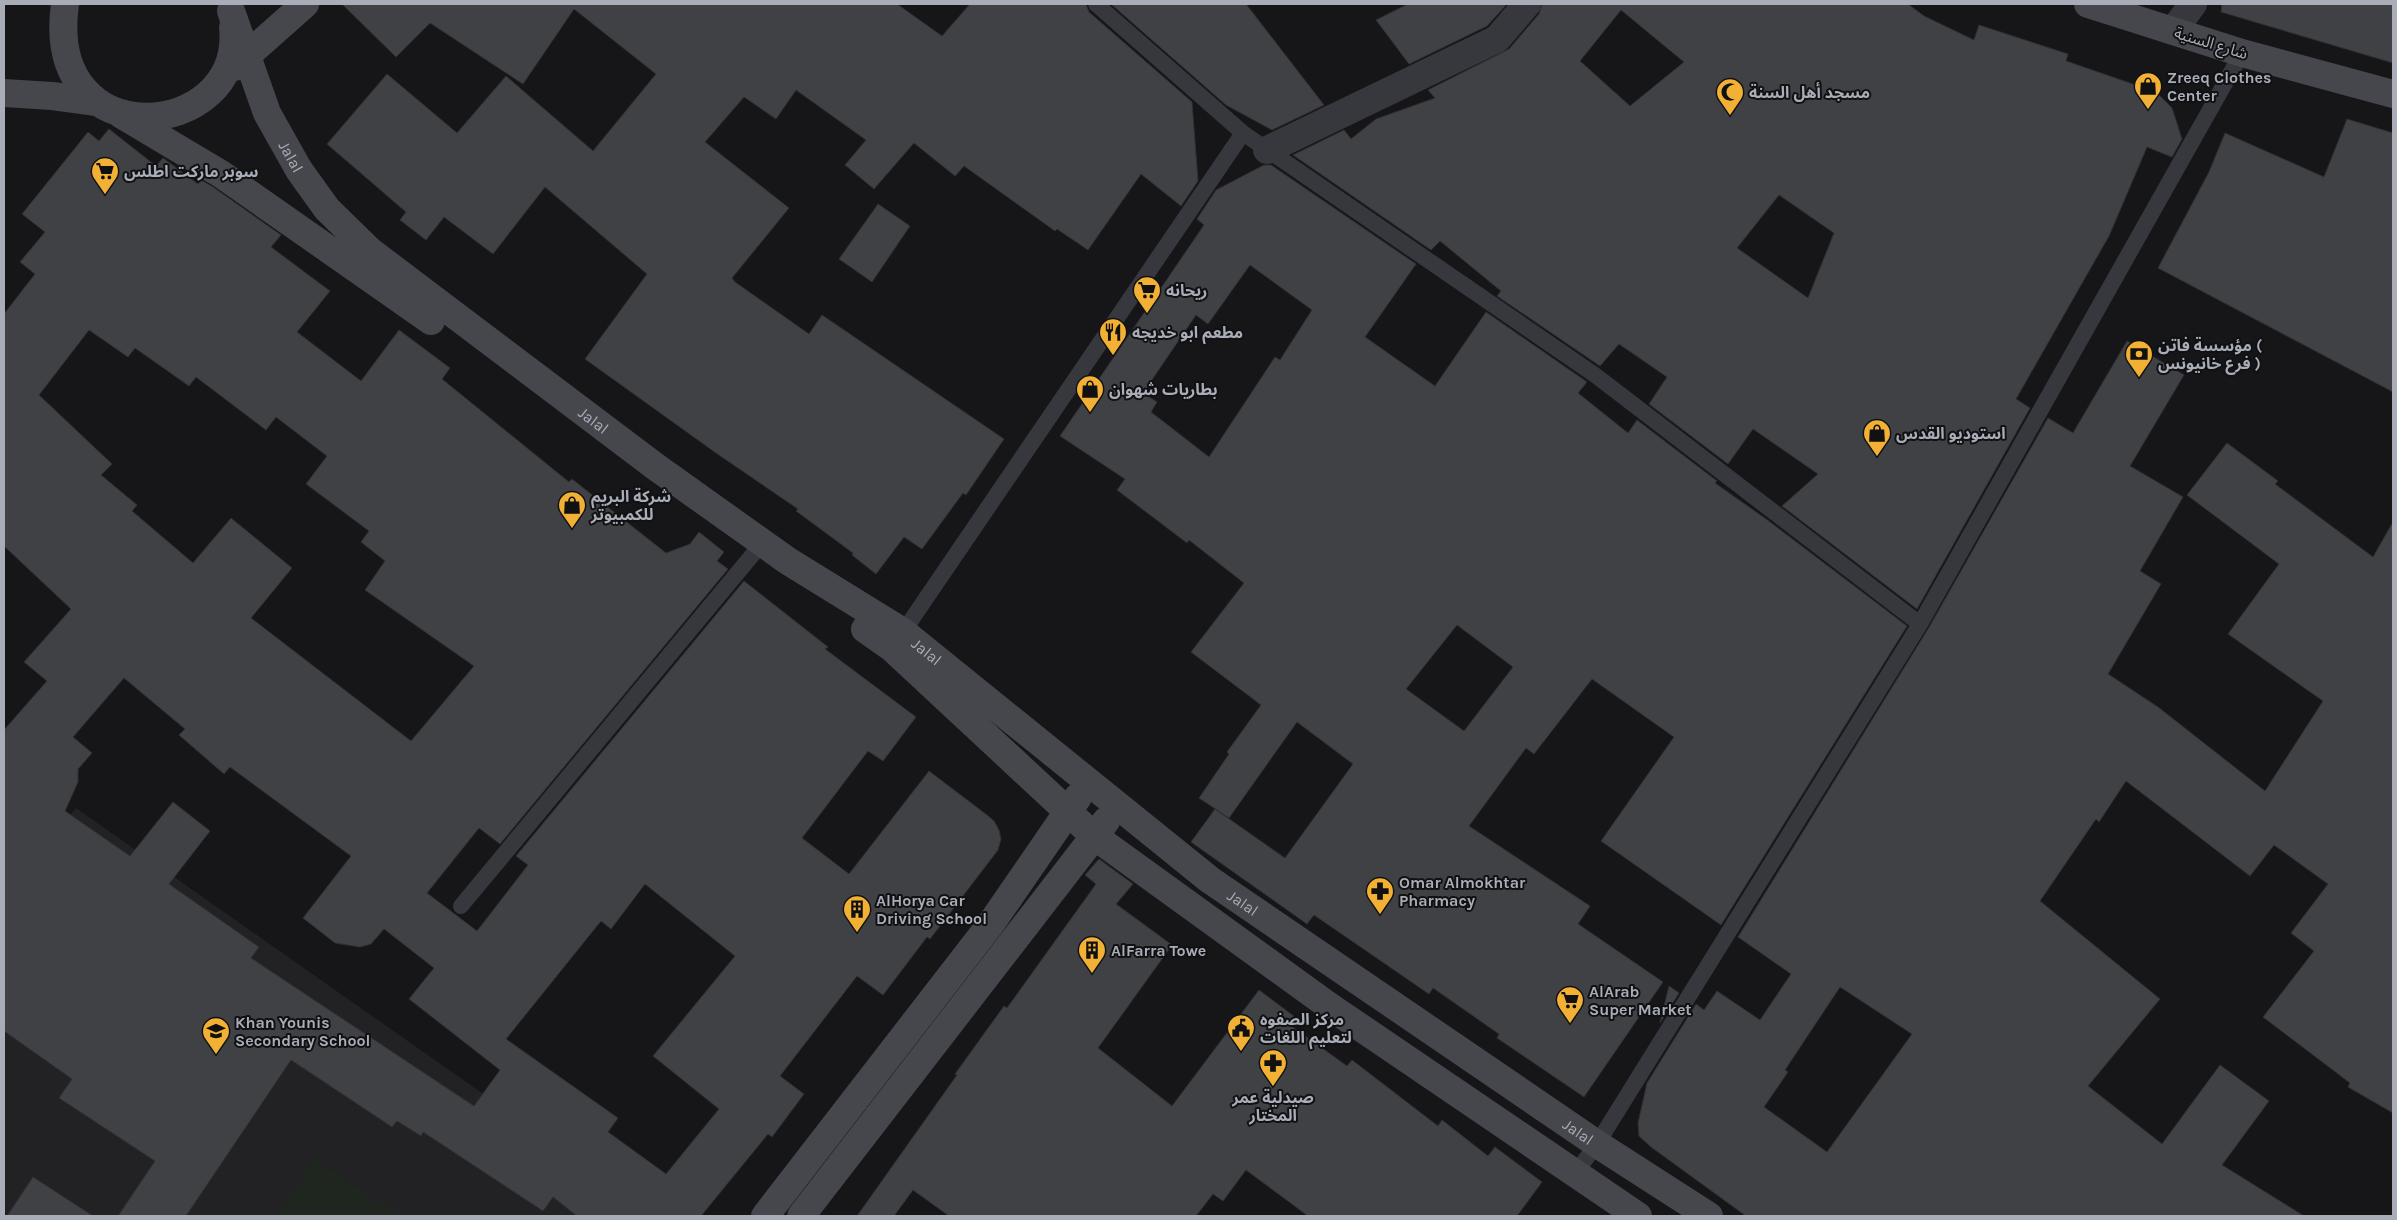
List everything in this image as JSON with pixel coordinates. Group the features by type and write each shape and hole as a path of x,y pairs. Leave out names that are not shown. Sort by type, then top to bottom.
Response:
{"main road":[{"path":"64,4 61,26 66,57 78,82 98,102 122,114 150,118 177,113 201,99 305,4"},
{"name":"شارع السنية","path":"2088,4 2242,53 2393,94"},
{"path":"218,82 229,60 234,36 230,8"},
{"name":"Jalal","path":"230,8 267,113 299,170 327,209 370,252 656,467 898,640 1090,782 1210,880 1596,1144 1709,1216"},
{"path":"4,93 52,96 98,102"},
{"name":"Jalal","path":"122,114 221,174 344,259 754,553 898,640 1067,812 1094,836 1329,1006 1576,1172 1638,1216"},
{"path":"765,1216 990,926 1067,812 1090,782"},
{"path":"801,1216 1118,805"}],"street":[{"path":"1267,150 1497,40 1527,4"},
{"path":"2173,31 2192,4"}],"lane":[{"path":"1096,4 1244,133 1595,375 1920,624"},
{"path":"1576,1172 1596,1144 1920,624 2242,53"},
{"path":"898,640 1244,133"},
{"path":"461,906 754,553"}],"shaded area":[{"name":"Khan Younis Secondary School","path":"76,808 657,1216 4,1216 4,894"},
{"path":"315,1159 400,1216 276,1216"}],"building":[{"path":"342,4 897,4 942,36 970,4 1086,4 1089,12 1192,102 1198,181 1181,206 1141,174 1088,250 1057,229 1055,231 964,166 955,176 914,143 874,189 845,165 866,140 796,90 776,119 744,97 705,142 789,208 732,278 735,282 809,334 822,315 1004,439 966,495 963,493 922,549 904,537 876,574 852,555 853,553 796,511 798,509 585,359 647,274 545,187 493,254 444,217 426,240 400,220 406,212 327,144 387,74 457,133 506,76 593,151 656,74 574,9 523,84 430,23 396,57"},
{"path":"1111,4 1246,4 1324,105 1272,130 1226,105"},
{"path":"1408,4 1507,4 1487,26 1409,64 1376,20"},
{"path":"1542,4 1908,4 1924,16 1974,40 1979,25 2068,54 2066,61 2156,92 2172,108 2182,139 2172,157 2147,147 2109,236 2016,399 2030,408 1917,609 1782,506 1818,474 1753,429 1728,464 1649,404 1667,377 1619,344 1600,366 1497,296 1501,291 1440,241 1431,250 1293,155 1344,130 1351,139 1376,119 1435,98 1428,90 1509,49 1539,14","holes":["1621,10 1684,62 1630,106 1580,61","1779,195 1834,233 1808,298 1737,248"]},
{"path":"2222,4 2393,4 2393,63 2221,12"},
{"path":"2347,119 2393,133 2393,392 2158,268 2209,172 2225,133 2324,177"},
{"path":"109,129 156,166 163,158 198,184 201,180 213,187 281,235 271,247 330,291 297,332 361,381 399,330 450,368 442,379 569,482 572,479 666,553 690,544 699,532 724,552 717,561 728,569 500,844 479,828 427,893 477,931 528,865 516,856 744,581 828,647 825,649 916,717 883,761 868,751 802,838 849,874 929,771 994,821 1001,839 998,850 930,939 927,937 883,995 857,976 780,1076 804,1094 772,1137 768,1134 701,1216 577,1216 553,1197 543,1211 423,1132 421,1136 397,1121 392,1127 291,1060 186,1216 118,1216 155,1161 59,1098 72,1079 4,1031 4,730 47,681 24,662 71,609 4,546 4,314 35,274 20,262 45,232 22,214 88,132 99,141","holes":["89,330 128,357 135,348 189,386 196,377 266,430 276,417 327,456 306,484 369,531 361,542 385,561 365,590 474,666 411,741 251,618 292,568 231,518 193,563 132,511 137,505 101,475 112,464 39,395","124,678 185,729 179,735 224,774 230,767 351,856 303,918 335,943 360,947 371,944 384,929 434,968 409,999 500,1070 474,1106 251,958 259,947 169,884 210,831 173,802 130,856 65,811 78,782 78,769 92,753 73,737","645,884 735,956 653,1056 719,1109 666,1174 608,1132 618,1118 506,1039 601,921 611,929"]},
{"path":"1264,165 1271,165 1416,264 1365,337 1435,386 1486,312 1587,382 1578,393 1628,433 1637,420 1717,481 1715,483 1766,519 1907,626 1721,925 1601,841 1674,737 1592,679 1534,754 1526,748 1469,826 1590,906 1578,924 1663,982 1584,1097 1497,1038 1499,1034 1433,988 1429,994 1314,915 1307,924 1191,842 1215,809 1285,858 1353,764 1297,722 1229,818 1199,798 1229,754 1227,752 1261,705 1191,652 1244,583 1189,540 1187,543 1117,490 1125,479 1060,436 1204,225 1197,219 1216,190","holes":["1250,265 1312,310 1280,360 1275,357 1209,457 1151,412 1157,402 1143,393 1196,315 1208,324","1457,625 1513,667 1464,731 1406,689"]},
{"path":"878,204 910,226 872,282 839,259"},
{"path":"2127,341 2184,375 2130,466 2183,497 2140,571 2161,584 2108,674 2158,707 2265,791 2323,701 2228,634 2279,564 2187,495 2227,443 2278,481 2275,484 2373,557 2393,522 2393,1113 2348,1087 2350,1083 2263,1017 2314,951 2291,933 2328,884 2274,845 2250,876 2126,781 2099,822 2096,819 2040,901 2160,999 2088,1086 2162,1144 2220,1065 2269,1101 2222,1165 2304,1216 1746,1216 1651,1147 1639,1136 1638,1123 1647,1083 1696,1004 1704,1010 1717,991 1760,1020 1791,974 1738,937 1928,629 2048,418 2073,433","holes":["1840,987 1912,1034 1827,1152 1764,1107 1788,1072 1785,1070"]},
{"path":"1099,859 1133,884 1116,904 1172,945 1098,1048 1172,1106 1259,990 1295,1017 1290,1025 1347,1066 1352,1060 1438,1126 1442,1120 1488,1156 1495,1147 1542,1182 1517,1216 1308,1216 1246,1170 1223,1201 1213,1194 1196,1216 949,1216 913,1190 894,1216 857,1216 957,1075 955,1074 1004,1006 1007,1008 1096,884 1085,875"},
{"path":"1669,986 1679,993 1660,1023"},
{"path":"33,1177 93,1216 7,1216"}],"place":[{"name":"Zreeq Clothes Center","path":"2148,110"},
{"name":"مسجد أهل السنة","path":"1730,116"},
{"name":"سوبر ماركت اطلس","path":"105,195"},
{"name":"ريحانه","path":"1147,314"},
{"name":"مطعم ابو خديجه","path":"1113,356"},
{"name":"مؤسسة فاتن ( فرع خانيونس )","path":"2139,378"},
{"name":"بطاريات شهوان","path":"1090,413"},
{"name":"استوديو القدس","path":"1877,457"},
{"name":"شركة البريم للكمبيوتر","path":"572,529"},
{"name":"Omar Almokhtar Pharmacy","path":"1380,915"},
{"name":"AlHorya Car Driving School","path":"857,933"},
{"name":"AlFarra Towe","path":"1092,974"},
{"name":"AlArab Super Market","path":"1570,1024"},
{"name":"مركز الصفوه لتعليم اللغات","path":"1241,1052"},
{"name":"Khan Younis Secondary School","path":"216,1055"},
{"name":"صيدلية عمر المختار","path":"1273,1087"}]}
